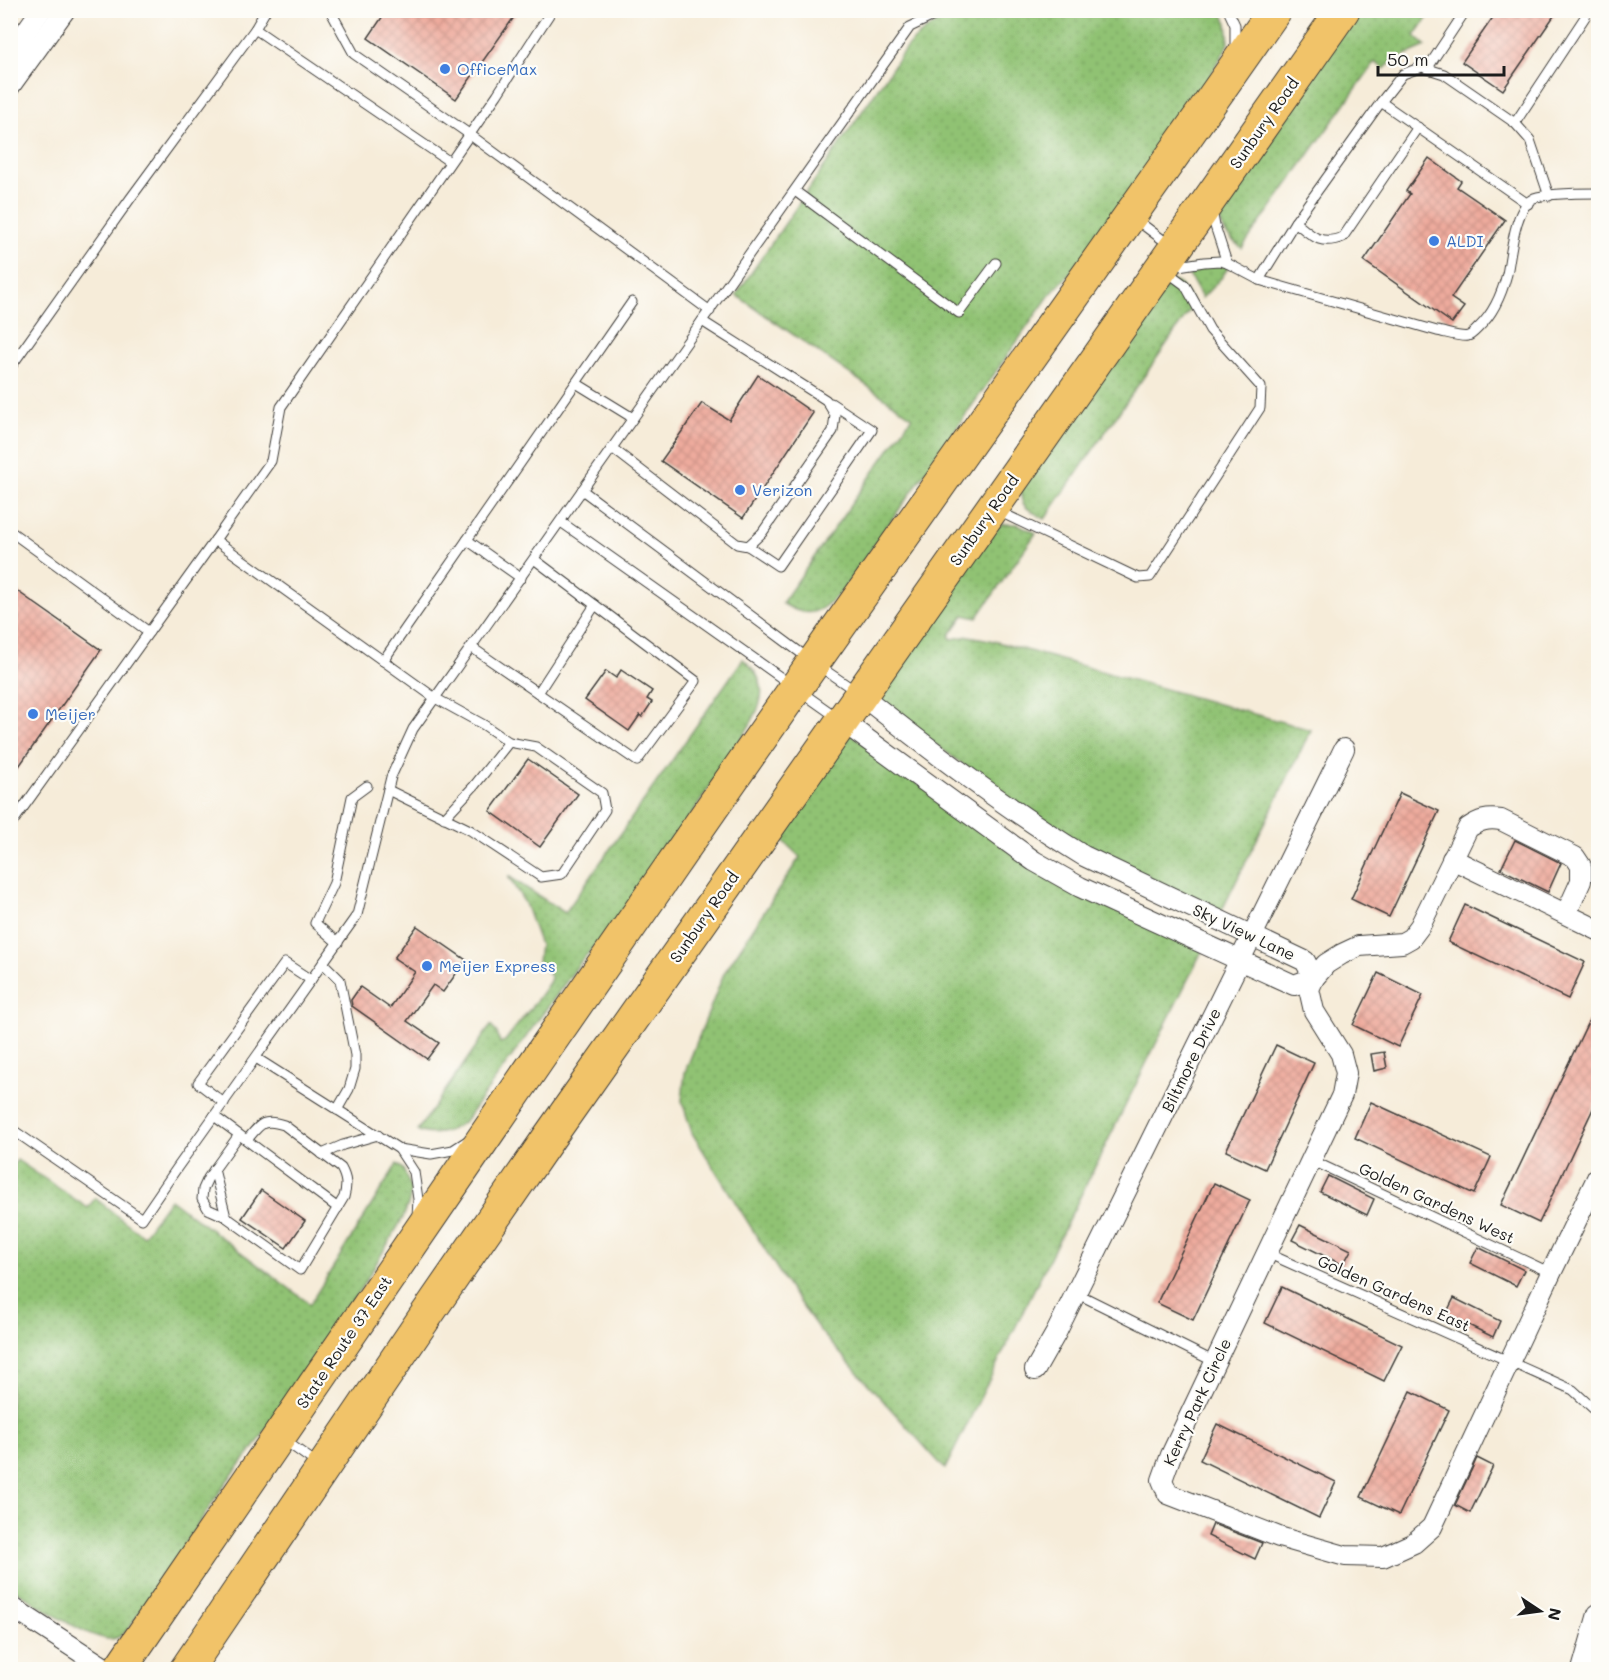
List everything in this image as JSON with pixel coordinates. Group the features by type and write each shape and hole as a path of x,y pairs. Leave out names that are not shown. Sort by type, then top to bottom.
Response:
{"highway":[{"path":"805,675 1275,10"},
{"name":"Sunbury Road","path":"323,1467 625,1029 1342,10"},
{"name":"State Route 37 East","path":"119,1670 415,1236 805,675"},
{"path":"186,1670 323,1467"}],"street":[{"path":"10,54 41,10"},
{"path":"10,86 65,10"},
{"name":"Sky View Lane","path":"852,708 935,754 1084,856 1305,961 1314,978 1294,985 1080,887 1034,861 852,708"},
{"name":"Biltmore Drive","path":"1035,1370 1076,1293 1344,749"},
{"path":"1314,978 1326,964 1359,946 1402,944 1412,938 1468,828 1488,818 1502,820 1575,857 1581,867 1581,880 1566,914"},
{"path":"1452,859 1599,930"},
{"name":"Kerry Park Circle","path":"1314,978 1309,989 1314,1011 1341,1054 1346,1073 1342,1095 1171,1455 1162,1479 1168,1494 1279,1537 1345,1556 1383,1557 1414,1543 1432,1527 1599,1176"},
{"path":"10,1606 108,1670"},
{"path":"1582,1670 1599,1614"}],"lane":[{"path":"10,368 255,29 266,10"},
{"path":"330,10 354,54 710,311"},
{"path":"10,826 271,461 281,407 469,135 552,10"},
{"path":"10,1128 142,1219 357,915 391,777 413,729 910,27 946,10"},
{"path":"1228,10 1235,25 1236,67"},
{"path":"1427,69 1466,10"},
{"path":"1515,123 1585,18 1585,10"},
{"path":"255,29 450,162"},
{"path":"1259,280 1295,222 1381,102 1403,74 1422,67 1443,74 1515,123 1530,140 1549,196"},
{"path":"1381,102 1528,204"},
{"path":"1295,222 1322,241 1333,241 1343,237 1418,127"},
{"path":"795,191 959,313 996,263"},
{"path":"1168,258 1182,266 1220,261 1259,280 1437,331 1469,336 1485,322 1495,306 1507,274 1510,248 1523,209 1532,199 1599,193"},
{"path":"1210,199 1215,226 1227,263"},
{"path":"993,508 1138,578 1150,577 1260,408 1261,387 1210,330 1168,258 1130,215"},
{"path":"382,661 632,302"},
{"path":"612,448 737,544 748,546 778,566 872,430 702,321"},
{"path":"576,383 633,418"},
{"path":"748,546 762,533 833,431 835,415 826,400"},
{"path":"582,490 805,675 852,708"},
{"path":"561,522 805,675 852,708"},
{"path":"10,531 149,632"},
{"path":"215,540 435,698 484,725 509,742 536,747 602,793 605,810 562,874 541,877 470,830 388,790"},
{"path":"467,540 521,578"},
{"path":"471,647 637,761 696,681 534,559"},
{"path":"538,693 595,605"},
{"path":"444,818 474,786 509,742"},
{"path":"338,943 315,923 334,883 352,797 368,786"},
{"path":"224,1103 198,1083 285,963 311,981"},
{"path":"323,963 340,980 355,1055 355,1069 349,1089 337,1110"},
{"path":"256,1058 399,1149 414,1172 418,1199 415,1236"},
{"path":"214,1116 338,1208"},
{"path":"274,1121 284,1125 341,1168 346,1177 344,1197 300,1270 226,1217 208,1209 202,1199 203,1189 214,1169 243,1137 264,1122 274,1121"},
{"path":"399,1149 431,1154 453,1150 490,1129"},
{"path":"322,1154 378,1135"},
{"name":"Golden Gardens West","path":"1311,1160 1551,1274"},
{"path":"214,1169 226,1217"},
{"name":"Golden Gardens East","path":"1266,1253 1573,1390 1599,1413"},
{"path":"1076,1293 1215,1362"},
{"path":"279,1437 323,1467"}],"green space":[{"path":"961,10 1221,11 1227,23 1229,43 1204,87 1081,261 1049,296 842,591 821,609 807,613 800,612 782,603 912,417 736,295 905,49 931,27"},
{"path":"1357,11 1432,11 1415,36 1426,46 1394,60 1384,69 1375,62 1242,248 1224,231 1219,208"},
{"path":"1205,263 1229,266 1202,298 1187,268"},
{"path":"1171,280 1181,285 1195,306 1045,519 1030,511 1022,500 1021,488"},
{"path":"1003,524 1018,524 1036,533 977,618 964,615 949,636 952,639 969,636 990,640 1311,730 1219,916 1057,833 872,698 992,529"},
{"path":"743,659 755,671 760,681 762,692 756,714 674,841 621,914 582,960 465,1121 442,1132 430,1134 417,1131 491,1025 500,1043 505,1041 550,981 551,977 538,962 540,945 525,903 508,876 565,913"},
{"path":"848,732 1021,859 1203,949 945,1469 821,1332 791,1291 692,1133 682,1101 685,1072 724,973 800,857 776,834"},
{"path":"17,1160 88,1208 95,1198 143,1236 170,1199 310,1304 397,1164 403,1169 411,1189 403,1218 367,1279 254,1448 227,1481 130,1627 114,1639 101,1638 88,1633 11,1587 10,1169"}],"building":[{"name":"OfficeMax","path":"387,10 519,10 456,99 368,38"},
{"path":"1498,10 1558,10 1503,90 1462,62"},
{"name":"ALDI","path":"1429,158 1461,181 1457,187 1505,220 1451,298 1464,307 1452,323 1364,261 1410,194 1406,191"},
{"path":"758,375 813,413 743,518 661,461 702,403 729,420"},
{"name":"Meijer","path":"10,586 101,650 10,779"},
{"path":"621,670 652,691 647,699 652,702 629,731 585,700 606,671 616,678"},
{"path":"528,759 578,794 540,847 490,811"},
{"path":"1400,793 1439,811 1389,917 1351,899"},
{"path":"1515,840 1561,863 1548,892 1501,869"},
{"path":"1465,905 1585,962 1568,999 1448,942"},
{"path":"417,926 466,960 443,992 433,985 407,1021 439,1043 427,1059 352,1006 351,1000 360,987 390,1008 415,972 394,958"},
{"path":"1378,973 1423,995 1398,1047 1353,1025"},
{"path":"1599,999 1599,1096 1539,1223 1501,1205"},
{"path":"1276,1045 1314,1063 1265,1169 1226,1151"},
{"path":"1384,1052 1387,1068 1374,1071 1371,1054"},
{"path":"1371,1102 1491,1157 1474,1194 1355,1138"},
{"path":"1328,1176 1374,1199 1367,1215 1320,1192"},
{"path":"1214,1183 1250,1200 1193,1320 1157,1303"},
{"path":"261,1190 305,1221 286,1248 242,1218"},
{"path":"1300,1225 1351,1250 1343,1265 1292,1240"},
{"path":"1478,1247 1524,1270 1516,1286 1470,1263"},
{"path":"1282,1287 1402,1345 1384,1381 1265,1323"},
{"path":"1454,1298 1500,1321 1493,1337 1446,1314"},
{"path":"1411,1391 1449,1410 1399,1515 1361,1497"},
{"path":"1217,1424 1336,1482 1319,1518 1200,1460"},
{"path":"1477,1458 1493,1466 1470,1513 1455,1505"},
{"path":"1213,1524 1262,1543 1255,1559 1208,1536"}],"place":[{"name":"OfficeMax","path":"445,69"},
{"name":"ALDI","path":"1434,241"},
{"name":"Verizon","path":"740,490"},
{"name":"Meijer","path":"33,714"},
{"name":"Meijer Express","path":"427,966"}]}
